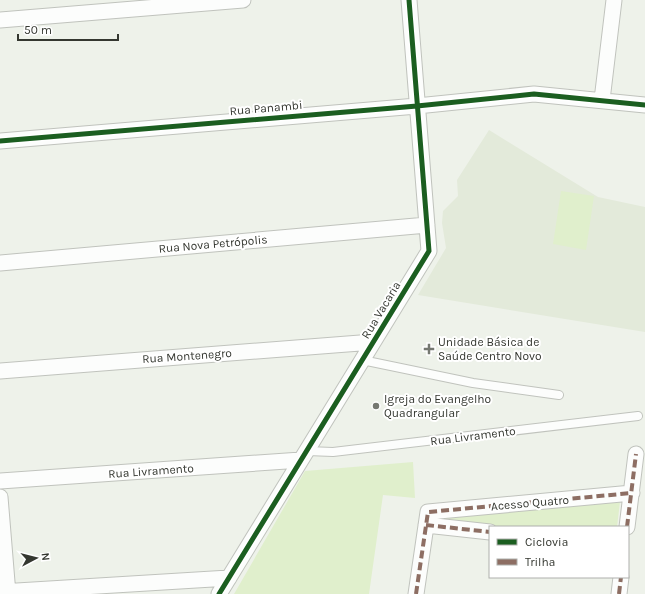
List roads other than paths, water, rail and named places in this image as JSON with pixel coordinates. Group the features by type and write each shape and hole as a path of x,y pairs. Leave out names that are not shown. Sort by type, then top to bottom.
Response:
{"street":[{"path":"0,20 243,0"},
{"name":"Rua Vacaria","path":"219,594 429,251 409,0"},
{"path":"602,100 614,0"},
{"name":"Rua Panambi","path":"0,141 418,106 534,94 645,105"},
{"name":"Rua Nova Petrópolis","path":"0,263 427,225"},
{"name":"Rua Montenegro","path":"0,371 373,342"},
{"path":"627,526 636,454"},
{"name":"Rua Livramento","path":"0,481 304,456"},
{"name":"Acesso Quatro","path":"427,519 632,493"},
{"path":"0,496 5,593 229,578"},
{"path":"416,594 427,519 489,532"},
{"path":"619,594 621,578"}],"lane":[{"path":"362,360 473,383 559,395"},
{"name":"Rua Livramento","path":"304,456 638,416"}],"place":[{"name":"Unidade Básica de Saúde Centro Novo","path":"429,349"},
{"name":"Igreja do Evangelho Quadrangular","path":"376,406"}]}
